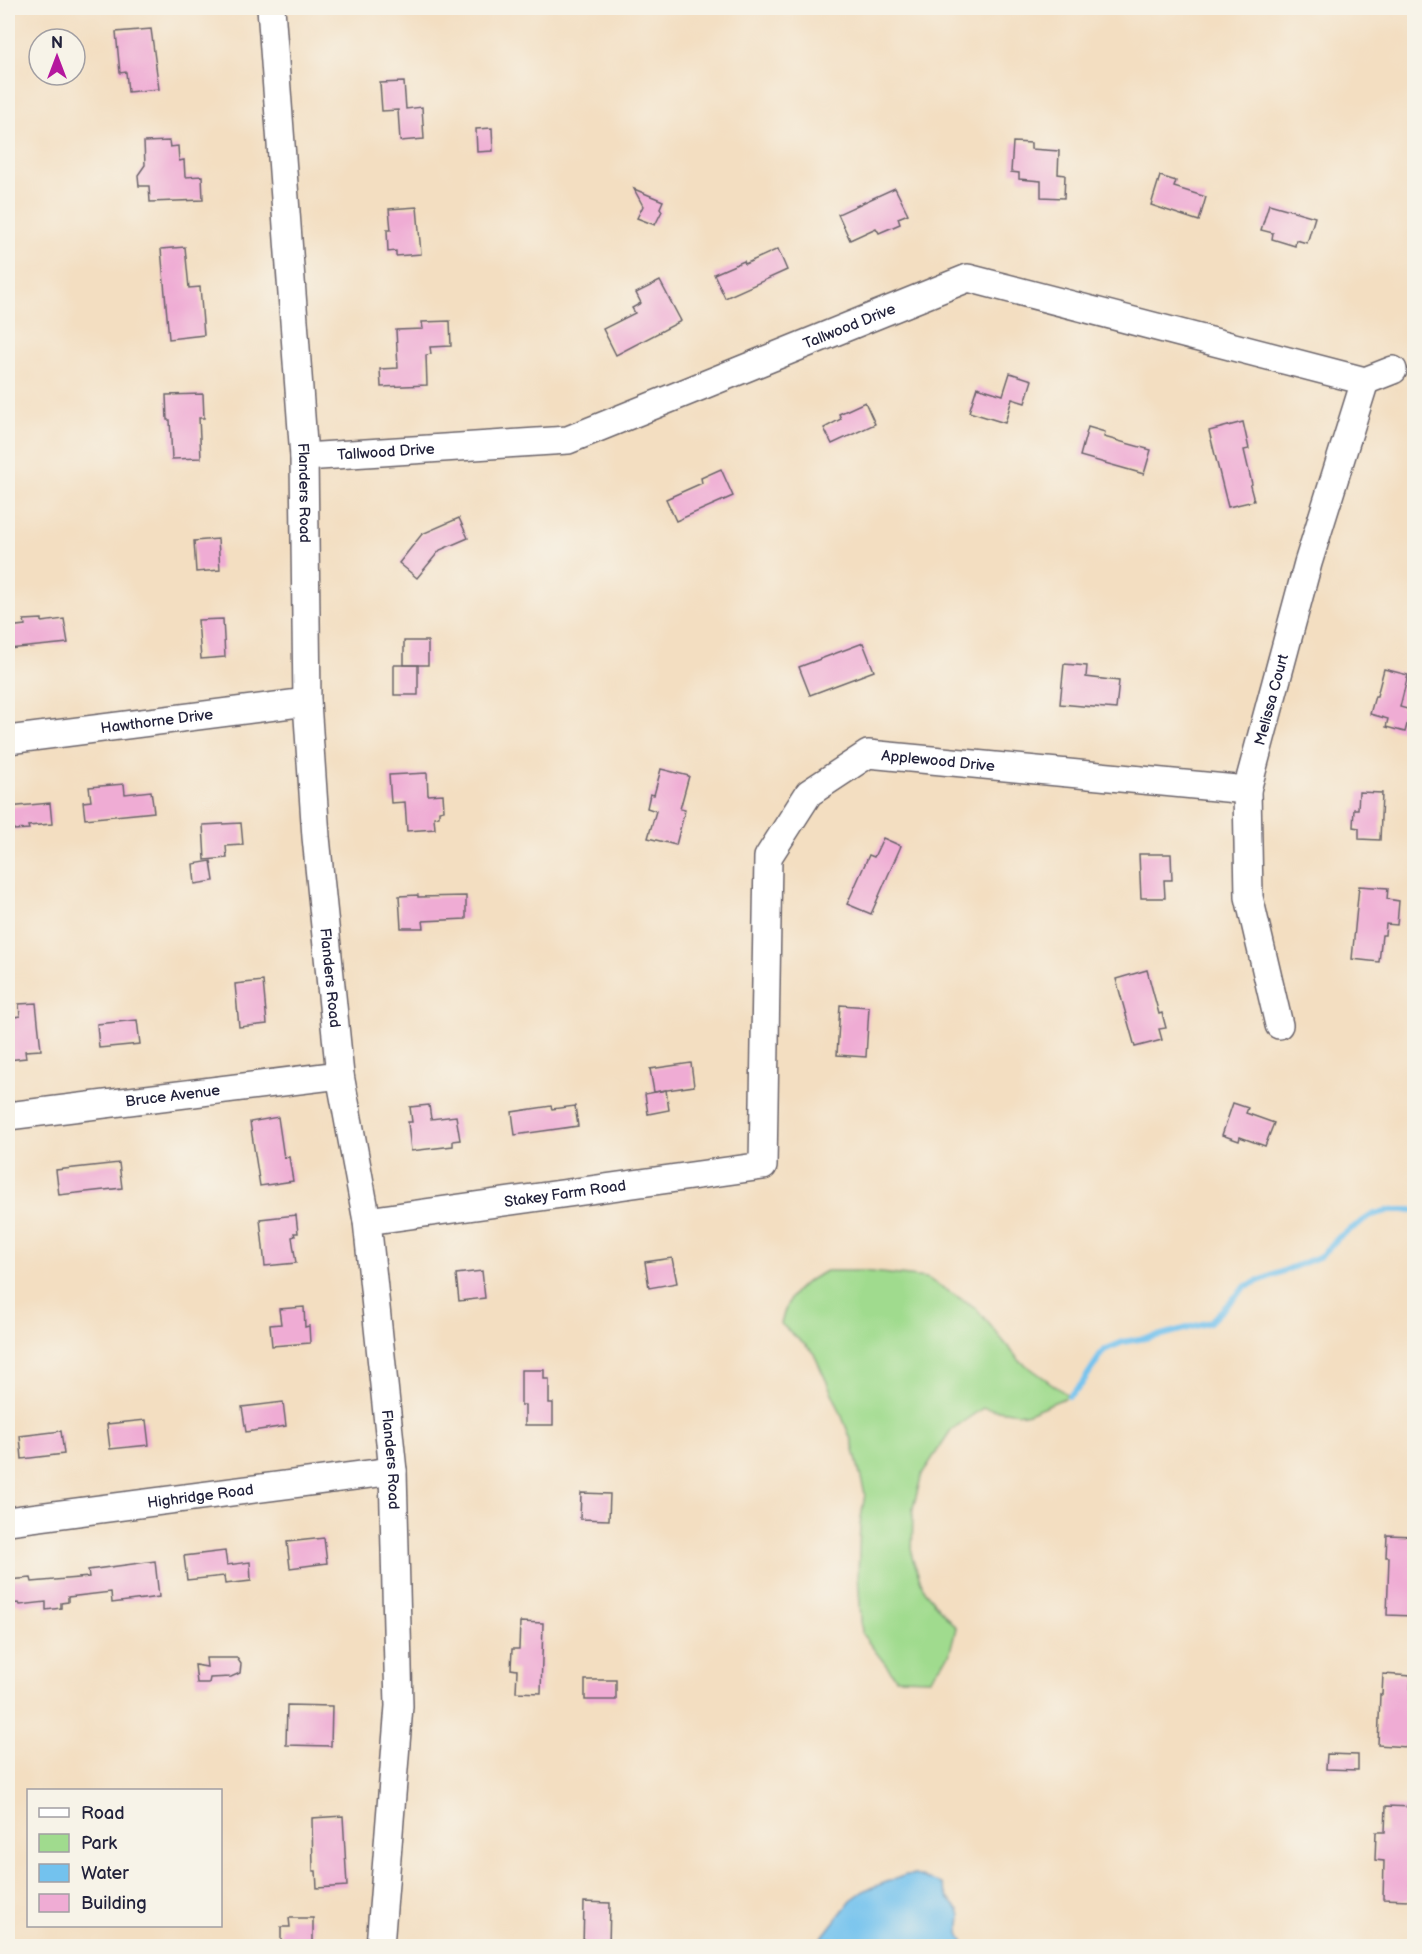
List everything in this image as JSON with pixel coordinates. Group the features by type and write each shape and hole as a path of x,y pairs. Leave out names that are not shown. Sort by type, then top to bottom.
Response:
{"street":[{"name":"Flanders Road","path":"271,8 304,457 307,702 316,837 340,1076 367,1221 393,1471 399,1706 380,1947"},
{"name":"Tallwood Drive","path":"304,457 568,440 968,278 1365,381"},
{"path":"1365,381 1393,370"},
{"name":"Melissa Court","path":"1279,1025 1249,897 1247,790 1308,563 1365,381"},
{"name":"Hawthorne Drive","path":"8,740 307,702"},
{"name":"Applewood Drive","path":"763,1166 768,857 809,793 868,754 1247,790"},
{"name":"Bruce Avenue","path":"8,1116 340,1076"},
{"name":"Stakey Farm Road","path":"367,1221 763,1166"},
{"name":"Highridge Road","path":"8,1521 393,1471"}],"green space":[{"path":"826,1271 863,1271 927,1278 976,1308 1019,1360 1069,1396 1026,1414 983,1408 951,1430 922,1474 913,1508 912,1557 924,1590 956,1628 949,1655 930,1679 896,1678 862,1634 858,1576 860,1524 865,1494 852,1442 813,1352 781,1324 787,1305 796,1291"}],"water":[{"path":"906,1875 915,1875 942,1884 948,1898 959,1910 961,1917 959,1933 965,1946 816,1946 851,1900 865,1890"}],"building":[{"path":"151,29 159,89 128,92 126,72 120,73 116,32"},
{"path":"404,82 406,109 422,107 424,139 400,141 398,110 382,111 380,83"},
{"path":"492,128 493,151 477,152 476,129"},
{"path":"169,141 170,147 178,146 179,161 184,160 185,177 202,176 203,200 150,202 149,186 139,186 138,175 145,165 144,142"},
{"path":"1013,142 1031,143 1031,149 1059,151 1058,174 1065,175 1064,198 1041,197 1041,181 1019,179 1019,173 1011,172"},
{"path":"1160,176 1176,181 1174,187 1206,197 1199,221 1151,205"},
{"path":"895,188 908,214 898,218 900,224 879,233 876,228 850,240 838,214"},
{"path":"634,189 663,201 660,208 662,211 655,225 637,218 643,206"},
{"path":"1269,204 1315,217 1307,243 1296,240 1295,246 1272,239 1273,233 1261,230"},
{"path":"417,207 421,254 396,256 396,251 388,252 387,230 391,230 389,209"},
{"path":"185,247 189,288 200,287 204,335 169,339 161,249"},
{"path":"778,249 787,270 725,298 714,274 744,261 745,264"},
{"path":"660,281 681,321 616,355 603,329 635,313 632,308 641,303 636,293"},
{"path":"450,321 451,346 430,347 431,354 426,355 427,385 381,387 380,369 398,368 396,330 423,329 422,322"},
{"path":"1010,373 1032,380 1025,403 1012,399 1005,423 969,412 977,387 1003,395"},
{"path":"203,394 204,418 199,418 201,458 172,459 166,395"},
{"path":"865,402 875,424 832,444 824,428 841,419 839,414"},
{"path":"1243,422 1249,449 1244,450 1254,501 1228,507 1209,431"},
{"path":"1088,427 1105,432 1104,437 1151,450 1144,474 1080,456"},
{"path":"721,469 733,496 676,521 666,499 702,483 701,478"},
{"path":"459,518 468,538 440,550 417,578 399,563 422,534"},
{"path":"218,539 220,570 196,572 194,541"},
{"path":"42,619 42,622 64,619 68,643 8,649 8,627 25,625 24,620"},
{"path":"223,619 225,657 201,659 198,620"},
{"path":"404,641 428,641 428,665 404,665"},
{"path":"863,643 874,671 810,695 799,667"},
{"path":"1064,664 1087,666 1086,677 1119,681 1116,709 1060,704"},
{"path":"394,665 418,665 418,695 394,695"},
{"path":"1384,669 1408,675 1400,707 1411,710 1405,732 1386,727 1388,719 1370,714"},
{"path":"661,769 689,776 680,809 685,810 676,845 648,838 656,811 647,808 650,794 654,795"},
{"path":"427,773 428,795 443,794 444,810 439,811 439,816 434,817 435,829 407,831 405,802 391,803 389,775"},
{"path":"124,784 125,794 151,791 154,812 85,819 83,802 91,801 89,787"},
{"path":"1359,792 1382,793 1380,840 1359,839 1359,828 1353,827 1354,809 1358,809"},
{"path":"50,803 52,824 14,830 13,822 8,822 8,807"},
{"path":"241,823 243,845 226,846 227,858 205,860 203,825"},
{"path":"883,838 901,846 871,914 847,904 869,855 874,857"},
{"path":"1139,854 1171,854 1172,880 1164,880 1165,898 1141,898"},
{"path":"211,861 214,881 195,884 193,864"},
{"path":"1359,886 1388,888 1387,899 1399,901 1397,925 1386,924 1385,935 1382,935 1379,962 1352,959"},
{"path":"418,895 418,897 466,896 466,919 423,921 424,928 401,928 399,896"},
{"path":"1147,970 1159,1014 1162,1013 1166,1028 1159,1029 1162,1040 1135,1047 1116,979"},
{"path":"263,981 267,1024 239,1027 235,984"},
{"path":"36,1003 41,1050 25,1051 26,1058 8,1060 8,1018 20,1016 19,1004"},
{"path":"840,1005 869,1007 866,1057 837,1055"},
{"path":"137,1020 140,1044 99,1048 97,1024"},
{"path":"691,1063 694,1086 654,1092 650,1069"},
{"path":"666,1090 669,1110 648,1114 645,1094"},
{"path":"1233,1103 1248,1108 1246,1113 1274,1123 1265,1146 1240,1137 1239,1141 1222,1135"},
{"path":"429,1105 431,1119 456,1116 460,1140 453,1141 453,1146 411,1151 408,1122 412,1122 410,1107"},
{"path":"551,1106 552,1109 575,1106 578,1126 515,1135 512,1112"},
{"path":"278,1117 284,1158 289,1157 293,1181 260,1186 250,1122"},
{"path":"119,1163 122,1188 59,1195 56,1170"},
{"path":"296,1215 298,1233 294,1233 295,1236 292,1237 296,1263 265,1266 260,1219"},
{"path":"672,1258 677,1283 649,1288 645,1262"},
{"path":"482,1271 485,1298 459,1301 456,1274"},
{"path":"304,1307 305,1327 309,1326 310,1343 272,1346 270,1325 281,1324 279,1309"},
{"path":"521,1370 544,1370 544,1379 549,1379 549,1403 553,1403 553,1425 525,1425 525,1405 521,1405"},
{"path":"283,1402 286,1426 246,1432 242,1407"},
{"path":"146,1420 149,1445 110,1449 107,1424"},
{"path":"61,1431 64,1454 22,1459 20,1436"},
{"path":"581,1493 610,1494 609,1520 580,1519"},
{"path":"1387,1535 1414,1536 1414,1616 1387,1615 1389,1557 1386,1557"},
{"path":"324,1538 327,1563 290,1568 287,1542"},
{"path":"225,1551 227,1565 250,1562 251,1581 225,1584 224,1576 187,1580 184,1556"},
{"path":"155,1561 159,1597 112,1603 111,1592 68,1597 68,1602 61,1603 61,1608 46,1610 46,1602 8,1604 8,1580 31,1578 32,1582 89,1577 88,1570"},
{"path":"520,1622 543,1623 541,1693 516,1692 517,1670 511,1669 512,1649 519,1649"},
{"path":"206,1658 237,1658 241,1664 240,1673 231,1677 210,1678 209,1683 197,1683 195,1665 207,1667"},
{"path":"1383,1674 1411,1676 1407,1747 1378,1745"},
{"path":"585,1680 616,1680 616,1700 585,1700"},
{"path":"287,1705 332,1706 331,1746 286,1745"},
{"path":"1327,1754 1358,1755 1358,1770 1326,1769"},
{"path":"1386,1806 1414,1807 1414,1864 1413,1876 1410,1878 1409,1900 1383,1899 1384,1861 1375,1860 1376,1832 1385,1832"},
{"path":"343,1816 347,1886 317,1888 316,1871 313,1871 312,1818"},
{"path":"584,1902 610,1903 609,1947 583,1947"},
{"path":"289,1918 313,1918 313,1947 281,1947 281,1927 290,1927"}],"waterway":[{"path":"1069,1396 1081,1385 1104,1350 1123,1342 1162,1335 1210,1322 1246,1286 1321,1256 1339,1237 1372,1215 1390,1210 1414,1210"}]}
